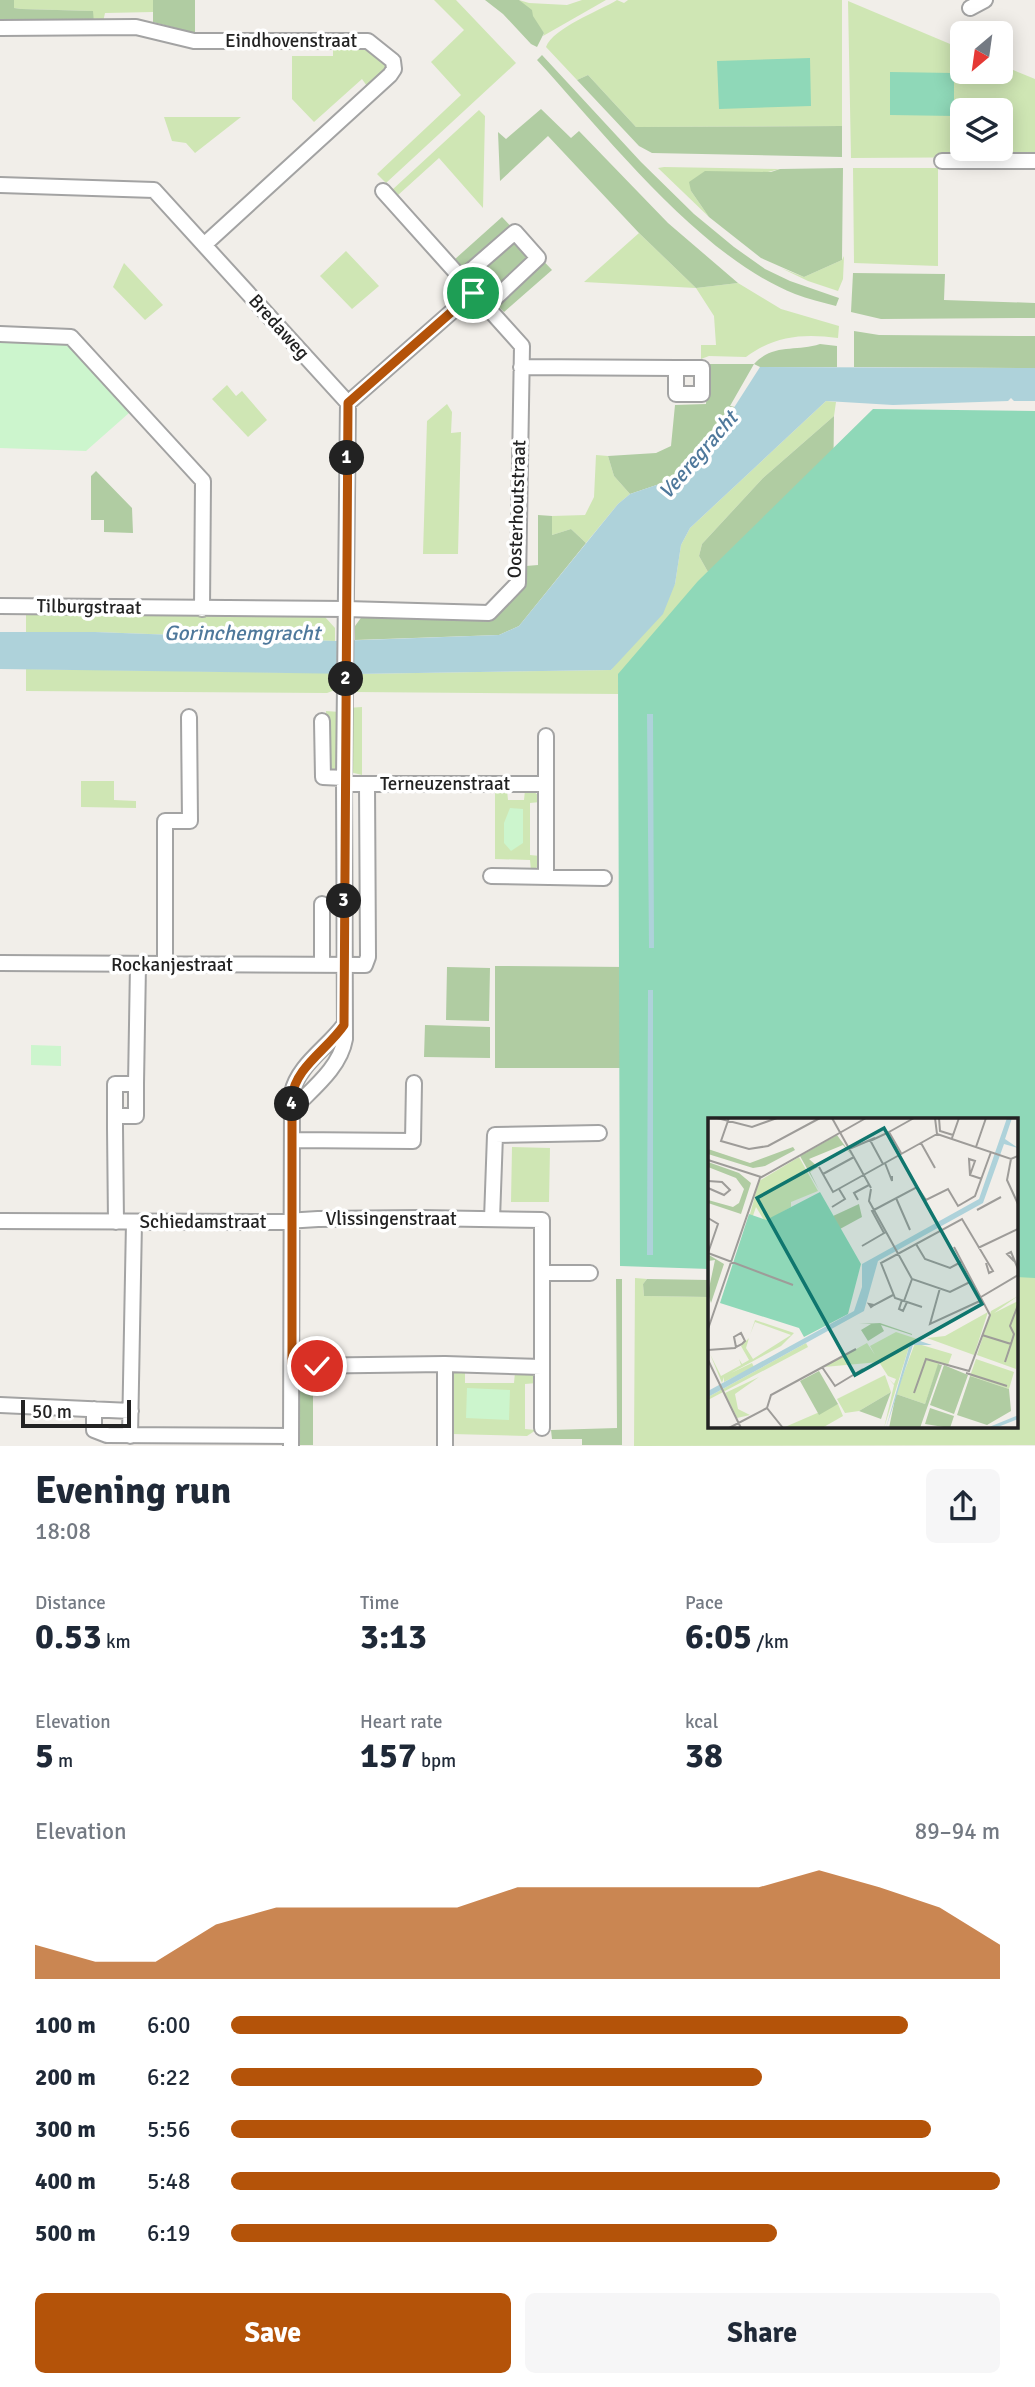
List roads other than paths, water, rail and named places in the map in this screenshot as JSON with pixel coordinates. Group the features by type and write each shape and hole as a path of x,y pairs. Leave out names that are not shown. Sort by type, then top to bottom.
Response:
{"street":[{"path":"970,8 985,0"},
{"name":"Eindhovenstraat","path":"0,28 136,27 194,41 368,41 393,61 394,69 390,75 204,245"},
{"path":"942,161 1035,161"},
{"name":"Bredaweg","path":"0,185 154,190 348,403"},
{"name":"Oosterhoutstraat","path":"346,609 489,613 517,583 522,346 383,191"},
{"path":"462,278 515,232 538,258 487,306"},
{"path":"94,1409 93,1430 107,1435 291,1441 292,1093 297,1077 344,1025 348,403 473,293"},
{"path":"0,334 71,337 203,481 202,608"},
{"path":"521,367 676,368"},
{"name":"Tilburgstraat","path":"0,606 346,609"},
{"path":"165,965 165,821 190,821 190,717"},
{"path":"322,721 323,777 344,781"},
{"path":"546,736 546,876"},
{"name":"Terneuzenstraat","path":"344,781 368,784 545,784"},
{"path":"344,965 365,965 368,957 368,784"},
{"path":"491,876 604,878"},
{"path":"322,904 322,965"},
{"name":"Rockanjestraat","path":"0,963 344,965"},
{"path":"115,1116 136,1116 138,965"},
{"path":"293,1140 414,1142 414,1083"},
{"path":"116,1222 115,1084 136,1084"},
{"path":"492,1219 495,1135 599,1133"},
{"name":"Vlissingenstraat","path":"291,1222 330,1219 542,1220 542,1428"},
{"name":"Schiedamstraat","path":"0,1221 291,1222"},
{"path":"130,1436 134,1222"},
{"path":"542,1273 590,1273"},
{"path":"292,1366 445,1364 541,1367"},
{"path":"445,1364 445,1446"},
{"path":"0,1405 131,1411"}],"water":[{"path":"760,367 1035,368 1035,401 1014,401 1011,398 1008,401 893,405 826,401 690,528 681,545 675,584 663,614 611,670 355,674 0,669 0,632 95,632 335,641 499,635 519,626 618,504 630,494 689,474 696,467"},
{"path":"647,714 653,714 654,948 649,948"},
{"path":"648,990 653,990 653,1255 647,1255"}],"water label":[{"name":"Veeregracht","path":"698,455"},
{"name":"Gorinchemgracht","path":"242,633"}]}
